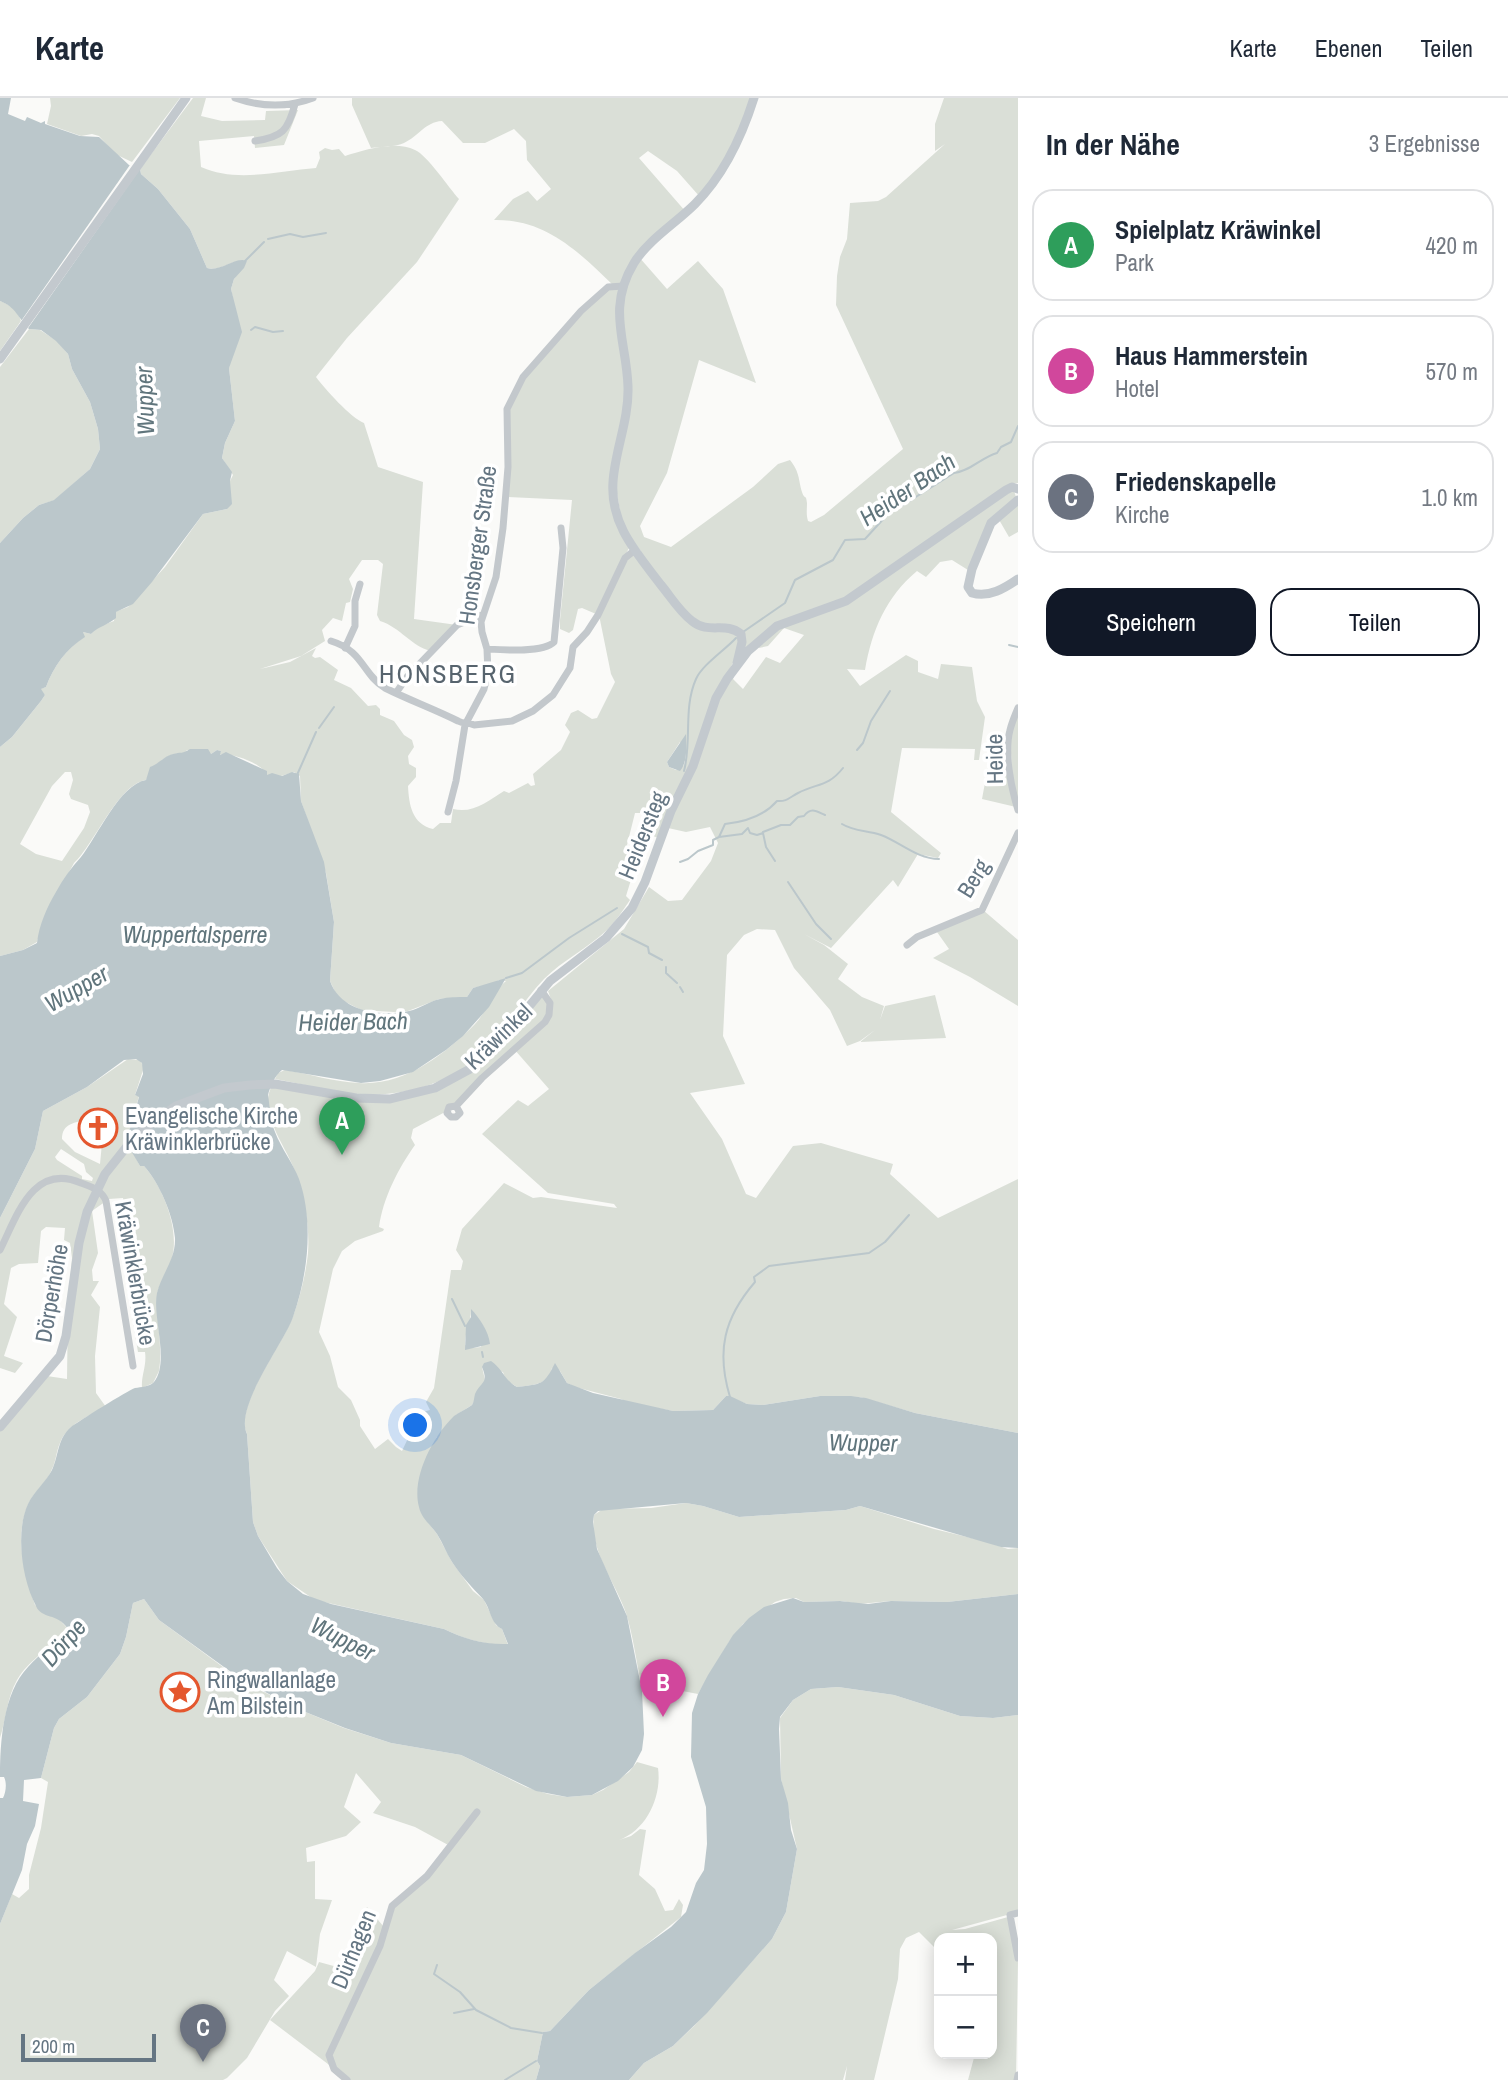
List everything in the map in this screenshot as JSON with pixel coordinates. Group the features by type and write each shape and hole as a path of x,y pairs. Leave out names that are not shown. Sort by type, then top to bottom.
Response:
{"main road":[{"path":"2,356 186,98"},
{"path":"737,664 736,659 742,644 740,634 730,628 706,629 690,620 635,551 619,525 612,483 629,395 619,330 620,306 630,269 638,256 696,202 726,162 754,98"},
{"path":"737,664 755,644 777,626 846,601 1009,488 1018,489"},
{"path":"1018,499 994,519 986,533 970,576 970,590 976,595 989,594 1018,579"},
{"name":"Heidersteg","path":"290,1086 367,1099 397,1098 435,1088 484,1058 541,990 612,932 632,908 645,882 671,811 693,766 716,698 737,664"},
{"name":"Dörperhöhe","path":"0,1427 51,1368 62,1351 80,1235 96,1189 107,1169 126,1145 158,1117 198,1096 244,1085 290,1086"}],"street":[{"path":"236,98 263,104 295,104 313,98"},
{"path":"255,141 280,135 295,104"},
{"name":"Honsberger Straße","path":"447,812 456,781 464,729 487,681 487,649 482,632 482,615 496,577 503,528 509,448 506,421 510,398 535,361 581,311 606,288 625,286"},
{"path":"487,649 538,648 552,644 556,633 562,560 561,528"},
{"path":"331,642 363,661 377,683 443,712 461,723 469,722 474,725 512,721 533,711 553,695 570,668 572,647 587,632 598,615 625,558 635,551"},
{"path":"345,648 355,626 355,601 360,584"},
{"path":"396,693 457,625 482,615"},
{"name":"Heide","path":"1018,708 1010,730 1009,749 1018,810"},
{"name":"Berg","path":"907,945 917,937 982,910 1018,833"},
{"name":"Kräwinkel","path":"456,1105 548,1017 550,1000 541,990"},
{"path":"0,1250 25,1201 41,1183 52,1178 65,1177 96,1189"},
{"name":"Kräwinklerbrücke","path":"96,1189 104,1195 106,1201 133,1366"},
{"name":"Dürhagen","path":"347,2080 330,2062 329,2052 380,1946 389,1912 397,1900 427,1876 477,1812"},
{"path":"1014,1914 1018,1958"}],"shaded area":[{"path":"50,98 180,98 132,162 115,154 99,136 81,136 47,124"},
{"path":"193,98 206,98 201,116 222,121 265,120 266,111 298,110 284,145 255,148 254,136 199,141 201,167 214,172 243,175 316,168 319,152 325,148 339,149 345,156 382,147 371,148 352,105 352,98 753,98 735,142 700,197 677,171 648,151 639,158 686,212 639,257 667,289 698,261 723,289 756,383 699,360 667,473 640,526 644,537 671,547 753,487 778,464 790,460 796,469 806,498 808,521 811,522 824,515 903,449 836,305 837,276 847,239 850,203 878,201 886,197 945,144 935,151 935,124 944,98 1018,98 1018,483 1010,484 1007,492 1014,491 1016,497 997,514 968,570 952,560 940,562 926,577 917,571 906,581 889,603 876,628 865,670 847,669 860,686 906,655 918,661 918,672 938,679 941,664 972,667 977,701 985,717 979,760 974,760 975,749 902,748 891,812 941,853 938,858 918,854 898,887 893,880 831,948 804,934 824,945 848,964 838,979 862,997 884,1006 880,1020 885,1006 935,995 946,1038 860,1042 875,1030 860,1041 847,1046 830,1010 794,968 775,930 757,929 744,935 727,955 723,1036 745,1084 690,1093 722,1139 746,1194 756,1198 793,1146 821,1143 893,1164 890,1174 938,1218 1018,1179 1018,1433 915,1413 860,1397 820,1396 763,1405 747,1404 726,1396 713,1410 673,1411 629,1403 575,1387 567,1383 560,1371 552,1368 543,1381 517,1387 506,1380 503,1372 482,1367 485,1380 472,1405 456,1415 436,1438 424,1517 452,1562 473,1591 484,1600 496,1625 502,1629 508,1645 475,1641 444,1629 315,1600 287,1581 258,1536 253,1522 245,1422 253,1392 293,1316 308,1253 306,1211 301,1189 270,1116 269,1094 273,1084 341,1096 412,1095 479,1062 541,990 552,1002 548,991 624,929 649,887 668,901 682,900 711,861 718,843 710,827 686,832 668,828 715,708 737,667 733,679 743,689 766,657 780,663 804,635 784,628 768,646 759,648 757,642 737,664 741,636 734,661 714,697 698,744 658,838 651,835 644,813 635,813 627,845 641,864 634,870 626,896 630,900 607,930 544,979 490,1046 476,1059 443,1079 406,1091 367,1095 275,1079 278,1073 285,1070 359,1083 376,1083 408,1074 437,1057 475,1024 506,981 499,980 473,988 467,997 439,999 408,1011 361,1010 338,998 330,981 334,922 326,873 301,801 300,776 294,772 281,776 267,775 259,766 246,759 219,755 221,751 217,750 211,754 187,750 184,754 167,757 146,780 126,792 74,863 44,918 37,942 23,950 0,956 0,747 12,737 41,701 45,695 40,689 46,687 66,653 84,637 83,632 91,634 97,627 114,621 115,612 128,607 165,567 203,514 227,509 233,475 222,458 225,443 235,421 229,368 235,309 231,289 234,279 247,261 207,268 190,229 158,189 141,174 140,169","holes":["442,121 463,143 485,143 514,129 526,141 527,160 551,189 537,201 528,191 513,199 494,220 512,221 545,231 587,260 613,285 624,285 622,329 628,416 615,481 623,530 641,551 625,559 599,615 615,682 597,718 592,719 578,710 571,713 565,725 570,732 561,750 533,774 535,785 528,783 509,793 504,791 474,808 453,809 451,823 440,823 433,829 420,823 409,800 408,786 416,777 416,768 409,764 408,756 414,747 412,740 404,735 394,721 380,715 380,709 376,705 368,706 351,688 334,680 338,670 320,657 312,656 316,648 290,662 260,669 301,656 325,641 322,630 333,618 342,621 353,589 349,579 362,560 378,560 383,564 377,615 380,621 431,651 457,625 414,619 423,482 378,467 364,423 345,409 316,377 347,338 417,262 459,199 420,153 407,147 392,146 404,143 431,124","680,742 687,752 684,765 676,770 669,767 667,762","65,772 71,772 71,799 88,805 90,812 84,828 62,861 36,854 20,844 52,786","514,1049 549,1089 528,1106 518,1100 482,1134 548,1193 614,1204 617,1208 533,1198 504,1183 462,1229 456,1250 463,1261 461,1270 451,1270 434,1388 426,1402 430,1410 413,1415 411,1432 402,1451 388,1439 375,1449 360,1426 351,1400 338,1387 330,1356 319,1332 333,1269 342,1251 355,1241 383,1231 384,1229 379,1227 388,1195 415,1145 411,1138 413,1129 447,1111","471,1310 484,1327 481,1347 472,1348 465,1345"]},
{"path":"609,289 618,289 620,293 628,378 612,483 629,548 596,614 578,609 573,630 569,633 560,629 560,620 572,500 507,497 508,410 523,379 582,312"},
{"path":"0,301 13,308 21,321 0,351"},
{"path":"29,329 40,330 57,341 68,354 72,369 90,402 98,429 100,449 90,469 55,500 39,505 23,518 0,543 0,367"},
{"path":"1018,503 1018,532 1009,537 998,518"},
{"path":"1018,711 1018,807 1013,787 1010,736"},
{"path":"1007,760 1016,807 982,799 989,761"},
{"path":"983,910 1018,940 1018,1006 933,958 949,949 937,932"},
{"path":"128,1059 140,1060 144,1067 135,1095 139,1096 130,1128 123,1141 158,1186 172,1224 174,1250 157,1296 159,1371 153,1383 142,1388 145,1352 138,1352 121,1250 125,1250 130,1241 123,1198 109,1199 92,1211 98,1253 92,1270 93,1281 99,1281 91,1295 100,1307 95,1356 96,1393 106,1407 79,1421 63,1436 50,1474 28,1505 22,1530 24,1568 35,1605 58,1618 68,1629 28,1666 17,1680 0,1738 0,1431 47,1376 67,1379 72,1258 70,1243 64,1240 65,1228 46,1227 41,1231 38,1263 19,1264 11,1268 4,1304 17,1317 4,1356 23,1363 15,1373 0,1368 0,1218 35,1149 43,1111 87,1087","holes":["88,1119 104,1122 100,1164 75,1152 62,1139 67,1127","61,1149 84,1164 86,1172 93,1178 92,1181 82,1179 82,1176 57,1160 55,1157"]},
{"path":"686,1503 739,1517 846,1510 860,1506 1008,1549 1018,1548 1018,1594 947,1602 891,1601 859,1604 784,1599 775,1602 743,1624 698,1694 641,1683 626,1613 595,1541 594,1515 603,1509 651,1508"},
{"path":"144,1599 159,1620 242,1681 344,1728 391,1743 461,1755 526,1787 567,1797 592,1795 603,1790 629,1772 637,1762 658,1768 658,1790 650,1811 637,1828 619,1840 631,1836 640,1829 646,1830 639,1875 655,1889 665,1911 673,1910 679,1899 683,1905 681,1917 589,1990 550,2031 543,2032 536,2080 349,2080 270,2020 315,1971 319,1962 341,1968 367,1907 384,1927 377,1956 393,1907 420,1884 450,1846 415,1827 373,1813 381,1802 356,1773 344,1807 361,1822 346,1836 306,1848 307,1862 315,1861 315,1899 332,1900 320,1934 316,1967 287,1951 274,1980 289,1996 275,2011 247,2058 227,2078 0,2080 0,1924 12,1894 19,1898 29,1889 29,1875 41,1828 48,1782 41,1778 54,1728 59,1719 87,1697 120,1654 133,1603"},
{"path":"838,1687 894,1695 960,1716 993,1718 1018,1715 1018,1912 952,1930 1008,1917 1018,1962 1016,2080 968,2080 974,2059 997,2059 997,1933 934,1933 934,1947 919,1932 906,1938 900,1949 898,1979 874,2080 845,2080 847,2066 843,2080 629,2080 644,2063 673,2046 694,2026 772,1939 786,1912 797,1849 781,1779 780,1718 793,1700 811,1689"}],"water":[{"name":"Wupper","path":"0,98 11,98 8,114 25,121 27,117 41,123 45,121 45,124 80,136 99,137 129,165 140,169 141,174 158,189 190,229 207,268 247,261 234,279 231,289 242,332 229,368 235,421 225,443 222,458 232,472 232,504 227,509 203,514 133,604 116,612 116,618 91,634 83,632 85,637 66,653 46,687 41,689 45,695 41,701 12,737 0,747 0,543 23,518 39,505 54,500 90,469 100,449 98,429 90,402 72,369 68,354 41,330 29,329 13,310 0,301"},
{"path":"686,734 685,758 680,771 669,767 667,762"},
{"name":"Wuppertalsperre","path":"190,749 208,749 211,754 217,750 221,751 220,755 226,752 267,771 267,775 272,773 282,776 292,772 299,774 301,801 324,862 334,922 330,981 343,1000 363,1010 398,1013 440,999 467,997 473,988 506,978 489,1007 463,1036 413,1072 361,1083 282,1070 270,1088 268,1095 273,1127 304,1195 307,1248 302,1284 293,1317 253,1392 245,1422 253,1522 258,1536 287,1581 303,1594 331,1604 444,1629 475,1641 508,1644 486,1603 455,1567 437,1534 422,1515 417,1496 421,1471 432,1446 446,1424 472,1405 484,1380 482,1367 484,1363 491,1361 517,1387 541,1382 555,1363 567,1383 593,1393 673,1411 713,1410 726,1396 747,1404 763,1405 820,1396 851,1396 915,1413 1018,1433 1018,1548 1001,1547 860,1506 846,1510 739,1517 686,1503 598,1511 593,1522 597,1549 627,1616 642,1691 644,1734 642,1750 633,1767 618,1781 592,1795 567,1797 536,1791 461,1755 391,1743 298,1709 242,1680 159,1620 144,1599 133,1603 120,1654 87,1697 59,1719 54,1728 41,1778 24,1780 23,1801 39,1804 22,1870 0,1924 0,1798 3,1798 6,1785 4,1777 0,1777 0,1763 8,1704 20,1678 68,1629 59,1620 42,1613 31,1595 22,1556 24,1515 31,1499 52,1470 66,1432 130,1390 154,1382 159,1373 161,1351 157,1293 171,1260 175,1238 165,1200 150,1173 144,1166 140,1166 123,1141 130,1128 139,1097 135,1095 143,1074 142,1063 136,1059 124,1060 87,1087 43,1111 35,1149 0,1218 0,956 37,943 44,916 59,887 118,801 136,784 146,780 150,767 170,755"},
{"path":"471,1309 483,1325 490,1344 465,1350 466,1325 471,1317"},
{"path":"1018,1594 1018,1715 993,1718 960,1716 894,1695 838,1687 811,1689 793,1700 780,1717 779,1729 781,1779 797,1849 786,1912 772,1939 707,2013 673,2046 644,2063 629,2080 536,2080 543,2032 550,2031 589,1990 671,1927 686,1912 696,1883 704,1870 707,1844 706,1807 691,1757 692,1713 708,1675 733,1635 749,1618 764,1607 793,1598 804,1602 840,1601 868,1604 891,1601 947,1602"}],"pier":[{"path":"132,162 142,166 26,331 19,324"}],"waterway":[{"path":"268,239 290,234 303,237 326,233"},
{"path":"245,261 264,242"},
{"path":"251,330 255,327 273,332 283,331"},
{"name":"Heider Bach","path":"743,632 785,603 795,580 833,560 845,540 865,539 887,515 954,473 997,453 1001,447 1011,442 1018,426"},
{"name":"Heider Bach","path":"684,771 690,701 696,679 708,663 736,638"},
{"path":"1009,645 1018,647"},
{"path":"857,750 890,691"},
{"path":"319,728 334,707"},
{"path":"297,775 316,732"},
{"path":"680,862 713,845 713,840 719,837 725,824 760,814 777,801 786,800 827,782 843,768"},
{"path":"763,832 781,825 790,825 798,817 811,811 825,815"},
{"path":"842,824 881,835 916,853 939,859"},
{"path":"719,837 742,834 748,828 750,833 763,833 766,847 775,861"},
{"path":"788,882 816,924 831,939"},
{"name":"Heider Bach","path":"506,978 522,973 569,938 617,908"},
{"path":"622,934 648,947 649,953 662,960"},
{"path":"666,967 666,973 677,983"},
{"path":"680,987 683,992"},
{"path":"730,1397 724,1365 726,1336 736,1309 755,1282 754,1277 769,1266 869,1253 885,1242 909,1215"},
{"path":"452,1299 465,1326"},
{"path":"482,1352 483,1357"},
{"path":"437,1965 434,1974 460,1992 476,2010 511,2028 542,2033"},
{"path":"454,2013 474,2009"},
{"path":"505,2080 536,2061"}],"place":[{"name":"Evangelische Kirche Kräwinklerbrücke","path":"98,1128"},
{"name":"Spielplatz Kräwinkel","path":"342,1155"},
{"name":"Ringwallanlage Am Bilstein","path":"180,1692"},
{"name":"Haus Hammerstein","path":"663,1717"},
{"name":"Friedenskapelle","path":"203,2062"}],"district":[{"name":"HONSBERG","path":"448,673"}],"water label":[{"name":"Dörpe","path":"63,1642"}]}
